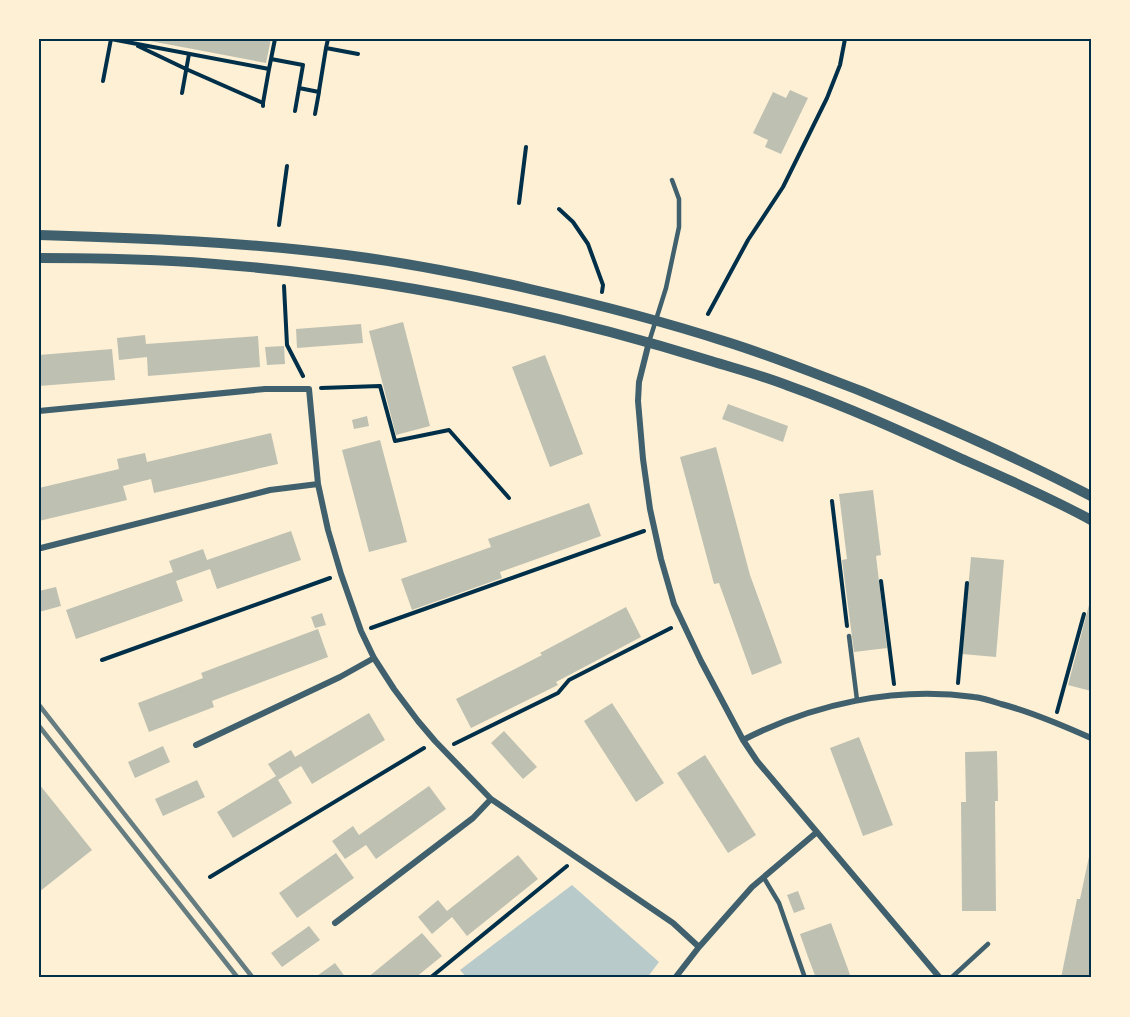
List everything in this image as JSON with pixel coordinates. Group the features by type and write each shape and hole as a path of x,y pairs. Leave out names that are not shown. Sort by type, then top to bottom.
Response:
{"street":[{"path":"39,235 199,241 349,256 422,267 601,306 726,342 838,382 938,423 1091,496"},
{"path":"39,258 95,258 284,270 421,290 496,304 649,342 800,390 930,444 1062,504 1091,520"},
{"path":"649,342 639,382 638,401 644,459 653,528 674,604 682,622 743,740 757,761 940,978"},
{"path":"39,411 265,389 309,389 318,484 340,574 361,631 374,658 418,721 443,750 491,798 673,923 699,947"},
{"path":"41,548 270,490 318,484"},
{"path":"196,745 340,677 374,658"},
{"path":"743,740 788,720 833,705 876,697 926,693 976,697 1028,711 1091,738"},
{"path":"335,923 473,818 491,798"},
{"path":"675,978 752,887 817,832"}],"lane":[{"path":"649,342 671,272 679,227 680,200 672,180"},
{"path":"849,636 857,700"},
{"path":"764,878 779,903 805,978"},
{"path":"951,978 988,944"}],"path":[{"path":"103,81 111,39 189,54 208,55 269,69"},
{"path":"132,43 263,104 275,39"},
{"path":"315,114 328,39"},
{"path":"708,314 748,240 783,187 827,98 840,65 845,39"},
{"path":"327,48 358,54"},
{"path":"182,93 189,54"},
{"path":"271,59 303,65 295,111"},
{"path":"299,88 319,92"},
{"path":"519,203 526,147"},
{"path":"279,225 287,166"},
{"path":"559,209 573,222 588,244 603,285 601,306"},
{"path":"284,291 287,345 309,389 380,386 395,441 449,430 509,498"},
{"path":"832,501 849,636"},
{"path":"361,631 653,528"},
{"path":"102,660 340,574"},
{"path":"881,581 895,695"},
{"path":"957,696 967,583"},
{"path":"1054,723 1084,614"},
{"path":"443,750 558,693 570,680 682,622"},
{"path":"210,878 435,741"},
{"path":"430,978 560,873"}],"shaded area":[{"path":"572,885 659,962 647,978 467,978 460,970"}],"building":[{"path":"145,39 271,39 266,63"},
{"path":"790,90 808,98 781,154 765,147 768,140 753,133 773,92 786,98"},
{"path":"403,322 430,426 396,435 369,331"},
{"path":"361,324 363,343 297,348 296,329"},
{"path":"145,335 146,344 258,336 260,367 148,376 147,357 119,360 117,338"},
{"path":"284,346 285,364 267,365 265,347"},
{"path":"112,349 115,380 39,386 39,355"},
{"path":"545,355 583,454 550,467 512,367"},
{"path":"728,404 788,426 783,442 722,419"},
{"path":"367,416 369,426 354,429 352,420"},
{"path":"271,433 278,464 154,493 151,479 123,486 127,500 39,521 39,488 119,469 117,459 145,453 147,462"},
{"path":"380,440 407,542 369,552 342,450"},
{"path":"716,447 750,575 782,663 752,675 719,583 714,584 680,457"},
{"path":"873,490 881,555 876,556 887,648 854,652 842,560 847,559 839,494"},
{"path":"589,503 601,536 500,572 502,578 412,610 401,579 491,547 488,539"},
{"path":"291,531 301,560 217,589 210,569 176,581 183,601 76,639 66,610 173,572 169,561 203,549 207,560"},
{"path":"971,557 1004,560 996,657 962,654"},
{"path":"56,587 61,606 39,612 39,591"},
{"path":"1091,601 1091,691 1068,685"},
{"path":"626,607 641,637 556,682 558,685 471,728 456,699 542,655 540,653"},
{"path":"322,613 326,625 315,628 311,617"},
{"path":"318,629 328,657 212,701 214,707 149,732 138,703 203,678 201,673"},
{"path":"612,703 664,783 636,802 584,721"},
{"path":"369,713 385,740 312,784 301,766 278,780 292,803 233,838 217,812 276,776 268,764 291,750 295,757"},
{"path":"504,731 537,767 523,779 491,743"},
{"path":"859,737 893,825 863,836 830,748"},
{"path":"163,746 170,762 135,778 128,762"},
{"path":"997,751 996,911 962,911 961,802 966,802 965,752"},
{"path":"705,755 756,835 728,853 677,773"},
{"path":"197,780 205,797 163,816 155,799"},
{"path":"39,784 92,850 39,892"},
{"path":"429,786 446,809 376,859 366,845 345,859 332,841 353,826 359,835"},
{"path":"1090,852 1091,978 1061,978 1077,899 1080,899"},
{"path":"336,853 354,878 297,918 279,893"},
{"path":"518,855 538,879 467,936 452,917 432,934 418,917 438,900 447,911"},
{"path":"798,891 805,909 794,913 787,895"},
{"path":"831,923 851,978 816,978 808,957 800,934"},
{"path":"309,926 320,940 282,967 271,953"},
{"path":"422,933 442,956 415,978 367,978"},
{"path":"335,963 346,978 314,978"}],"railway":[{"path":"39,705 253,978"},
{"path":"39,726 238,978"}]}
